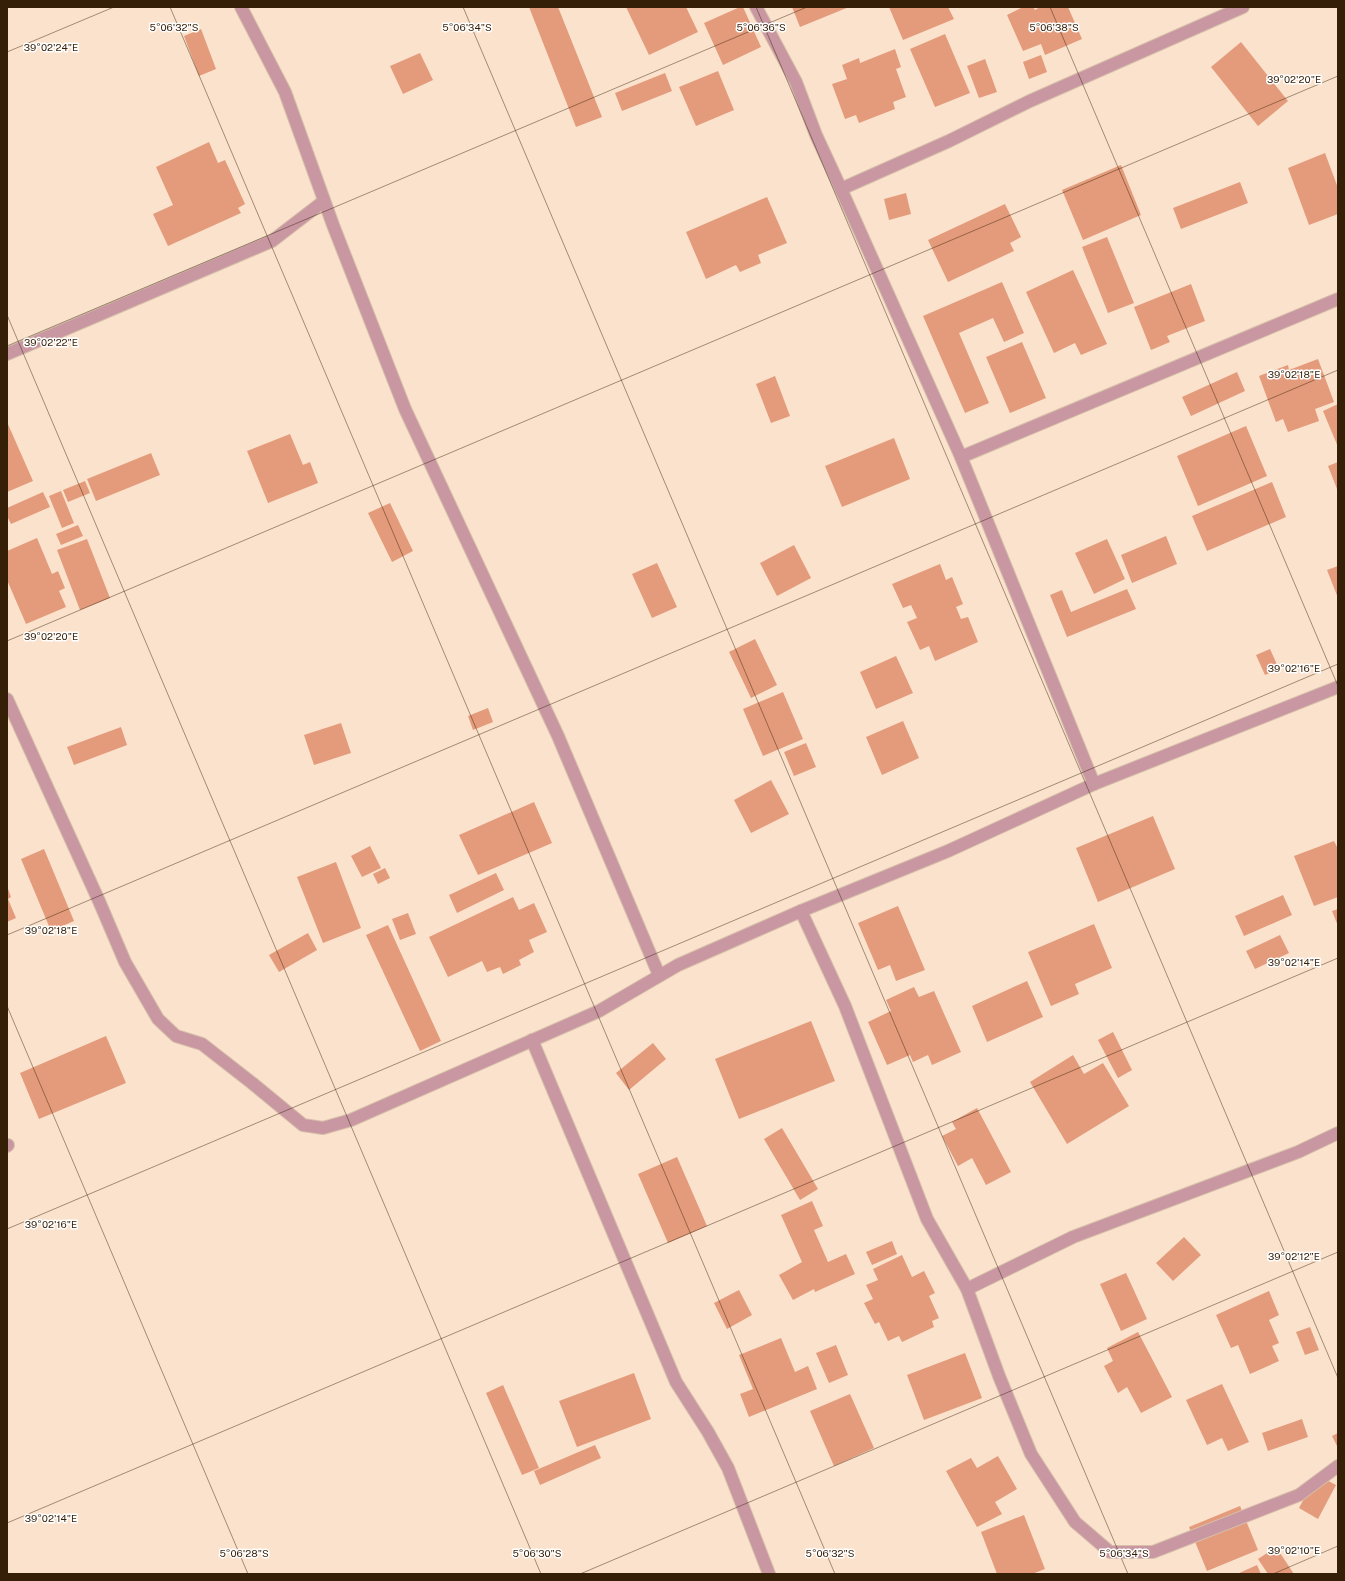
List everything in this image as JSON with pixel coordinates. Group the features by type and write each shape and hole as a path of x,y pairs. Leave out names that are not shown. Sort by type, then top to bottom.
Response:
{"street":[{"path":"241,7 285,92 324,201 405,409 558,736 659,975"},
{"path":"756,7 796,82 816,135 961,457 1094,784"},
{"path":"841,189 949,141 1030,101 1243,7"},
{"path":"7,354 272,241 324,201"},
{"path":"961,457 1338,299"},
{"path":"7,699 12,727 96,894 125,962 158,1019 176,1036 202,1044 303,1125 323,1128 351,1120 599,1011 678,965 801,911 948,851 1094,784 1338,687"},
{"path":"801,911 845,1006 927,1219 967,1289 999,1376 1031,1454 1075,1522 1110,1552 1153,1552 1299,1495 1338,1466"},
{"path":"532,1040 676,1382 708,1432 728,1468 769,1574"},
{"path":"967,1289 1073,1237 1298,1152 1338,1133"}],"building":[{"path":"529,7 558,7 602,117 576,127"},
{"path":"626,7 686,7 698,32 649,55"},
{"path":"743,7 761,47 723,65 704,23"},
{"path":"792,7 849,7 800,27"},
{"path":"889,7 948,7 954,19 903,40"},
{"path":"1023,7 1033,7 1035,10 1040,7 1068,7 1082,39 1045,55 1041,44 1023,51 1007,15"},
{"path":"201,29 216,69 199,76 184,36"},
{"path":"945,34 970,93 935,107 910,49"},
{"path":"1241,42 1288,101 1258,126 1211,67"},
{"path":"895,49 901,67 896,69 906,97 893,102 895,109 859,123 856,115 845,119 832,84 847,79 842,65 859,58 860,63"},
{"path":"420,53 433,80 403,94 390,66"},
{"path":"1041,55 1047,72 1029,79 1023,62"},
{"path":"985,59 997,92 979,98 967,66"},
{"path":"718,71 734,110 696,126 679,87"},
{"path":"665,73 672,91 622,111 615,93"},
{"path":"209,142 218,163 225,160 245,204 238,208 241,213 168,246 153,214 173,205 156,167"},
{"path":"1325,153 1338,188 1338,214 1309,225 1288,168"},
{"path":"1121,165 1141,215 1083,240 1062,190"},
{"path":"1240,182 1248,203 1181,229 1173,208"},
{"path":"906,193 911,214 889,220 884,199"},
{"path":"767,197 787,243 758,255 761,263 740,272 736,265 706,279 686,232"},
{"path":"1005,204 1021,237 1010,243 1014,251 948,282 928,240"},
{"path":"1107,237 1134,303 1108,313 1082,247"},
{"path":"1073,270 1107,344 1081,355 1075,343 1054,353 1026,292"},
{"path":"1002,282 1024,333 1004,342 993,318 959,333 989,403 965,413 923,316"},
{"path":"1191,284 1205,321 1167,336 1170,342 1151,350 1134,307"},
{"path":"1022,342 1046,398 1010,413 986,357"},
{"path":"1318,359 1334,402 1315,409 1319,421 1288,432 1283,419 1276,422 1259,376 1288,365 1289,370"},
{"path":"1237,372 1245,391 1191,416 1182,397"},
{"path":"775,376 790,416 771,423 756,384"},
{"path":"1338,404 1338,447 1323,411"},
{"path":"7,422 33,481 7,492"},
{"path":"1246,426 1267,476 1198,506 1177,456"},
{"path":"290,434 303,465 310,462 318,483 268,503 247,451"},
{"path":"894,438 910,479 842,507 825,466"},
{"path":"151,453 160,475 96,501 87,479"},
{"path":"1338,462 1338,489 1337,489 1328,466"},
{"path":"85,481 90,493 68,502 63,490"},
{"path":"1272,482 1286,517 1207,551 1192,516"},
{"path":"61,491 74,523 62,528 49,496"},
{"path":"43,492 50,507 11,524 7,516 7,508"},
{"path":"390,503 413,551 392,562 368,513"},
{"path":"78,525 83,536 61,545 56,534"},
{"path":"1166,536 1177,564 1132,583 1121,555"},
{"path":"37,538 52,574 58,571 65,588 59,591 66,607 26,624 7,580 7,551"},
{"path":"87,539 110,598 80,610 57,550"},
{"path":"1107,539 1125,579 1094,594 1075,553"},
{"path":"794,545 811,578 777,596 760,563"},
{"path":"657,563 677,607 652,618 632,574"},
{"path":"940,564 946,580 952,577 963,604 956,607 961,619 968,617 978,642 935,661 929,646 920,650 907,622 917,618 911,605 903,608 892,584"},
{"path":"1338,566 1338,598 1327,570"},
{"path":"1127,589 1136,609 1067,637 1050,595 1062,590 1071,612"},
{"path":"755,639 777,685 751,698 729,652"},
{"path":"1270,649 1279,669 1265,675 1256,655"},
{"path":"896,656 913,693 876,709 860,672"},
{"path":"783,692 803,739 763,756 743,709"},
{"path":"488,708 493,722 473,730 468,716"},
{"path":"903,721 919,758 882,775 866,737"},
{"path":"341,723 351,753 314,765 304,735"},
{"path":"121,727 127,745 74,765 67,747"},
{"path":"806,743 816,767 794,776 784,752"},
{"path":"771,780 789,814 751,833 734,800"},
{"path":"534,802 552,843 478,875 459,835"},
{"path":"1153,816 1175,869 1098,902 1076,848"},
{"path":"1334,841 1338,849 1338,897 1314,906 1294,856"},
{"path":"370,846 381,868 362,877 351,856"},
{"path":"44,849 74,921 51,931 21,859"},
{"path":"336,862 361,928 323,943 297,877"},
{"path":"385,868 390,878 378,884 373,874"},
{"path":"496,873 504,890 457,913 449,895"},
{"path":"7,886 11,897 8,899 16,918 7,922"},
{"path":"1283,895 1292,915 1244,936 1235,916"},
{"path":"513,897 519,910 534,903 547,932 529,940 534,952 519,960 521,965 503,974 500,967 487,972 482,961 448,977 429,937"},
{"path":"898,906 925,970 896,981 890,965 878,970 858,923"},
{"path":"1338,909 1338,926 1332,911"},
{"path":"408,913 416,934 400,940 392,919"},
{"path":"1094,924 1112,968 1075,984 1079,994 1051,1006 1028,952"},
{"path":"388,925 441,1041 420,1051 366,935"},
{"path":"308,933 317,950 279,972 269,955"},
{"path":"1280,935 1289,953 1255,969 1246,951"},
{"path":"1027,981 1043,1017 987,1042 972,1006"},
{"path":"914,987 919,997 934,991 961,1052 932,1065 928,1055 913,1062 910,1055 887,1065 868,1022 891,1011 886,1000"},
{"path":"811,1021 835,1081 739,1119 715,1059"},
{"path":"1113,1032 1132,1070 1118,1078 1098,1040"},
{"path":"106,1036 126,1083 39,1119 20,1073"},
{"path":"653,1043 666,1059 629,1090 616,1073"},
{"path":"1073,1055 1084,1074 1103,1063 1129,1106 1067,1144 1030,1082"},
{"path":"977,1108 1011,1172 986,1185 972,1158 958,1166 942,1136 956,1129 952,1122"},
{"path":"782,1128 818,1189 800,1200 764,1139"},
{"path":"677,1157 707,1226 668,1243 638,1174"},
{"path":"812,1201 823,1226 814,1230 828,1262 846,1254 855,1274 815,1292 814,1289 793,1300 779,1275 802,1262 781,1215"},
{"path":"1184,1237 1201,1255 1173,1281 1156,1263"},
{"path":"892,1241 897,1254 872,1265 866,1252"},
{"path":"902,1255 912,1277 924,1271 935,1293 929,1296 939,1318 932,1321 934,1327 902,1342 899,1336 888,1341 879,1322 875,1324 864,1303 873,1299 866,1285 878,1280 873,1269"},
{"path":"1126,1273 1147,1319 1121,1331 1100,1284"},
{"path":"739,1290 752,1315 727,1329 714,1303"},
{"path":"1269,1291 1279,1315 1269,1320 1279,1343 1272,1346 1279,1361 1250,1374 1238,1345 1231,1348 1216,1315"},
{"path":"1310,1327 1319,1350 1305,1355 1296,1332"},
{"path":"1138,1332 1172,1397 1141,1413 1127,1387 1118,1393 1104,1366 1113,1361 1107,1348"},
{"path":"781,1338 795,1372 808,1366 817,1389 749,1417 740,1394 753,1389 739,1355"},
{"path":"836,1345 848,1375 829,1383 816,1353"},
{"path":"965,1353 982,1398 924,1420 907,1375"},
{"path":"634,1373 651,1419 577,1447 559,1401"},
{"path":"1222,1384 1249,1442 1228,1451 1222,1438 1207,1445 1186,1400"},
{"path":"503,1385 539,1468 522,1475 486,1393"},
{"path":"850,1394 874,1448 834,1466 810,1411"},
{"path":"1302,1419 1308,1437 1268,1451 1262,1433"},
{"path":"1338,1433 1338,1448 1332,1436"},
{"path":"595,1445 601,1458 540,1485 534,1471"},
{"path":"998,1456 1017,1489 995,1502 1002,1514 977,1527 946,1471 971,1458 977,1468"},
{"path":"1317,1475 1336,1485 1318,1519 1299,1508"},
{"path":"1240,1506 1258,1550 1207,1571 1189,1527"},
{"path":"1024,1515 1045,1569 1032,1574 997,1574 981,1532"},
{"path":"1276,1547 1294,1574 1268,1574 1258,1559"},
{"path":"1257,1565 1261,1574 1237,1574"}]}
